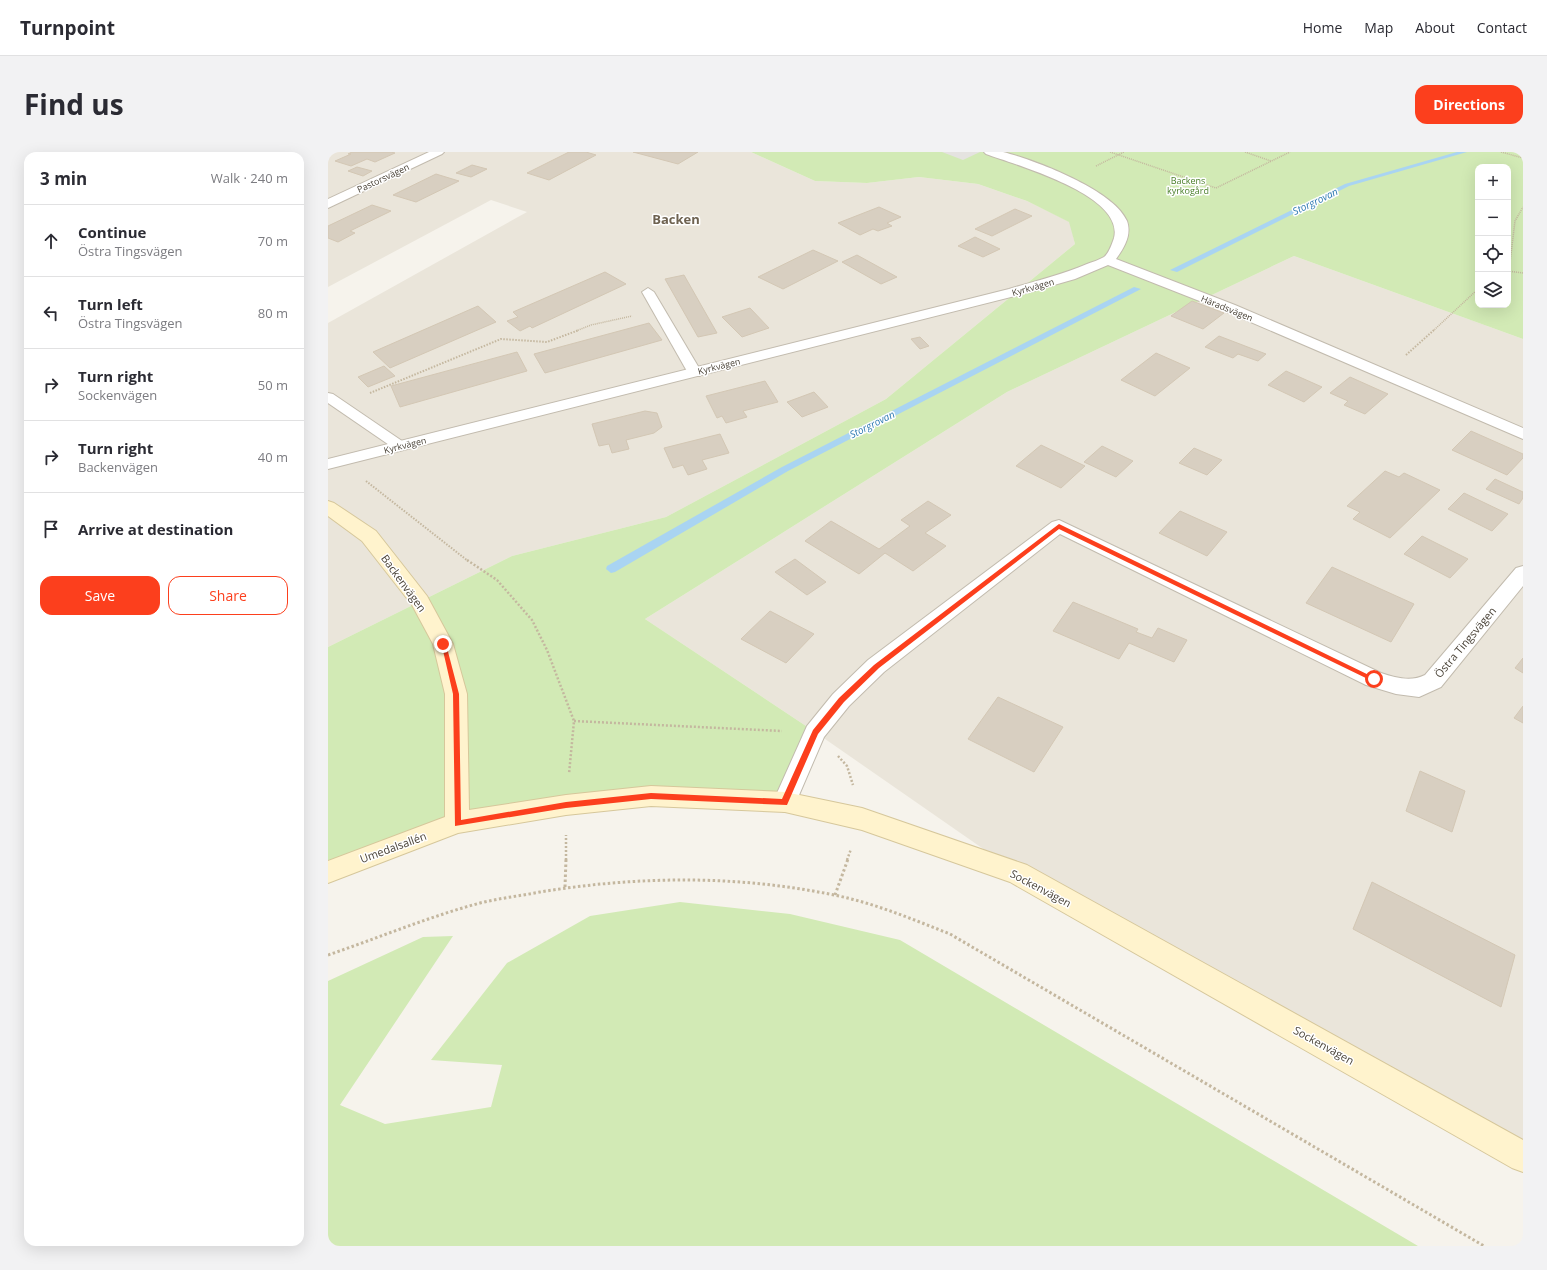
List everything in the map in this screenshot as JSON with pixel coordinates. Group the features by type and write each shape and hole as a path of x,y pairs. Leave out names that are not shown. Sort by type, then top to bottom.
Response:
{"street":[{"name":"Pastorsvägen","path":"328,204 438,152"},
{"path":"990,152 1067,180 1106,204 1120,221 1121,236 1117,250 1108,260"},
{"name":"Kyrkvägen","path":"333,462 695,373 1014,292 1070,276 1108,260"},
{"name":"Häradsvägen","path":"1108,260 1230,308 1523,434"},
{"name":"Backenvägen","path":"328,506 369,536 420,601 443,644 456,694 457,823"},
{"name":"Östra Tingsvägen","path":"785,802 815,732 842,700 876,666 1059,526 1374,679 1396,686 1419,688 1432,681 1523,573"},
{"name":"Sockenvägen","path":"457,823 566,805 651,796 785,802 862,819 1018,873 1523,1157"},
{"name":"Umedalsallén","path":"328,872 457,823"}],"lane":[{"path":"648,292 695,373"},
{"path":"328,397 400,446"}],"path":[{"path":"1110,152 1216,188 1290,152"},
{"path":"1119,155 1124,152"},
{"path":"1245,152 1272,161"},
{"path":"1501,152 1523,158"},
{"path":"1511,250 1515,221 1523,207"},
{"path":"1511,271 1523,273"},
{"path":"1385,375 1475,292"},
{"path":"340,406 500,339 547,342 591,325 658,311"},
{"path":"333,462 475,567 496,580 532,620 547,650 574,721 566,805 565,887"},
{"path":"574,721 815,732 847,766 862,819 835,895"},
{"path":"328,955 482,903 565,887 618,882 694,879 755,883 835,895 905,916 950,934 1484,1246"}],"shaded area":[{"path":"328,152 751,152 815,181 867,183 919,177 978,184 1027,201 1070,222 1075,244 886,399 666,517 512,556 328,647 328,323 527,212 491,200 328,287"},
{"path":"942,152 980,152 963,160"},
{"path":"1294,256 1523,339 1523,1157 1018,873 815,732 645,619 1007,392"}],"green space":[{"name":"Backens kyrkogård","path":"751,152 1523,152 1523,339 1294,256 1007,392 645,619 815,732 785,802 651,796 457,823 328,872 328,647 512,556 666,517 886,399 1075,244 1069,222 1027,201 978,184 919,177 867,183 815,181"},
{"path":"680,902 790,914 900,940 1418,1246 328,1246 328,981 423,937 453,936 340,1105 385,1124 491,1107 502,1065 431,1060 507,963 590,916"}],"building":[{"path":"352,152 395,153 375,162 367,159 351,166 335,161 351,154 348,154"},
{"path":"569,152 586,152 596,155 549,180 527,173"},
{"path":"633,152 698,152 678,164"},
{"path":"472,165 487,169 471,177 456,173"},
{"path":"357,167 372,171 363,176 348,171"},
{"path":"436,174 459,181 416,202 393,195"},
{"path":"372,205 391,211 350,231 355,233 338,242 328,238 328,226"},
{"path":"879,207 901,217 887,223 892,226 878,231 873,229 860,235 838,223"},
{"path":"1015,209 1032,216 992,236 975,229"},
{"path":"975,237 1000,249 983,257 958,246"},
{"path":"813,250 838,261 783,289 758,277"},
{"path":"857,255 897,277 881,284 842,262"},
{"path":"605,272 626,284 532,328 530,326 520,331 507,321 518,317 513,312"},
{"path":"684,275 717,333 698,337 665,279"},
{"path":"1192,301 1224,313 1203,329 1171,316"},
{"path":"478,306 496,322 390,368 373,352"},
{"path":"750,308 769,328 742,337 722,317"},
{"path":"649,323 662,340 545,373 534,354"},
{"path":"1219,336 1266,354 1258,361 1238,354 1233,358 1205,347"},
{"path":"920,337 929,346 920,349 911,339"},
{"path":"517,352 527,371 400,407 391,386"},
{"path":"1156,353 1190,368 1155,396 1121,380"},
{"path":"384,366 395,376 368,387 358,377"},
{"path":"1286,371 1322,387 1304,402 1268,385"},
{"path":"1350,377 1388,394 1365,414 1344,405 1348,401 1330,393"},
{"path":"765,381 778,402 743,411 747,417 726,423 722,416 717,418 706,396"},
{"path":"814,392 828,407 802,417 787,402"},
{"path":"645,411 657,413 662,427 654,433 626,440 629,449 612,453 609,444 599,446 592,424"},
{"path":"1471,431 1523,454 1523,458 1507,475 1452,450"},
{"path":"720,434 729,453 702,460 707,469 688,475 683,465 673,468 664,448"},
{"path":"1041,445 1085,466 1061,488 1016,466"},
{"path":"1102,446 1133,461 1116,477 1084,462"},
{"path":"1194,448 1222,460 1207,475 1179,463"},
{"path":"1385,471 1399,477 1404,473 1440,490 1390,538 1353,519 1360,512 1347,506"},
{"path":"1495,479 1523,492 1523,498 1519,504 1486,489"},
{"path":"1464,493 1508,514 1492,531 1448,509"},
{"path":"928,501 951,515 925,533 946,546 913,571 885,553 859,574 805,541 831,521 879,549 910,526 901,520"},
{"path":"1180,511 1227,532 1207,556 1159,533"},
{"path":"1422,536 1468,559 1450,578 1404,554"},
{"path":"795,559 826,582 807,595 775,572"},
{"path":"1332,567 1414,604 1391,642 1306,603"},
{"path":"1073,602 1138,629 1136,632 1152,638 1158,628 1187,640 1174,662 1129,643 1119,659 1053,631"},
{"path":"770,611 814,634 786,663 741,639"},
{"path":"1523,658 1523,673 1515,668"},
{"path":"998,697 1063,727 1034,772 968,739"},
{"path":"1523,706 1523,723 1514,718"},
{"path":"1420,771 1465,791 1452,832 1406,811"},
{"path":"1372,882 1515,955 1501,1007 1353,929"}],"waterway":[{"name":"Storgrovan","path":"1174,270 1347,185 1464,152"},
{"name":"Storgrovan","path":"611,569 785,469 1137,289"}],"district":[{"name":"Backen","path":"676,219"}],"route":[{"path":"443,644 456,694 457,823 566,805 651,796 785,802 815,732 842,700 876,666 1059,526 1374,679"}]}
